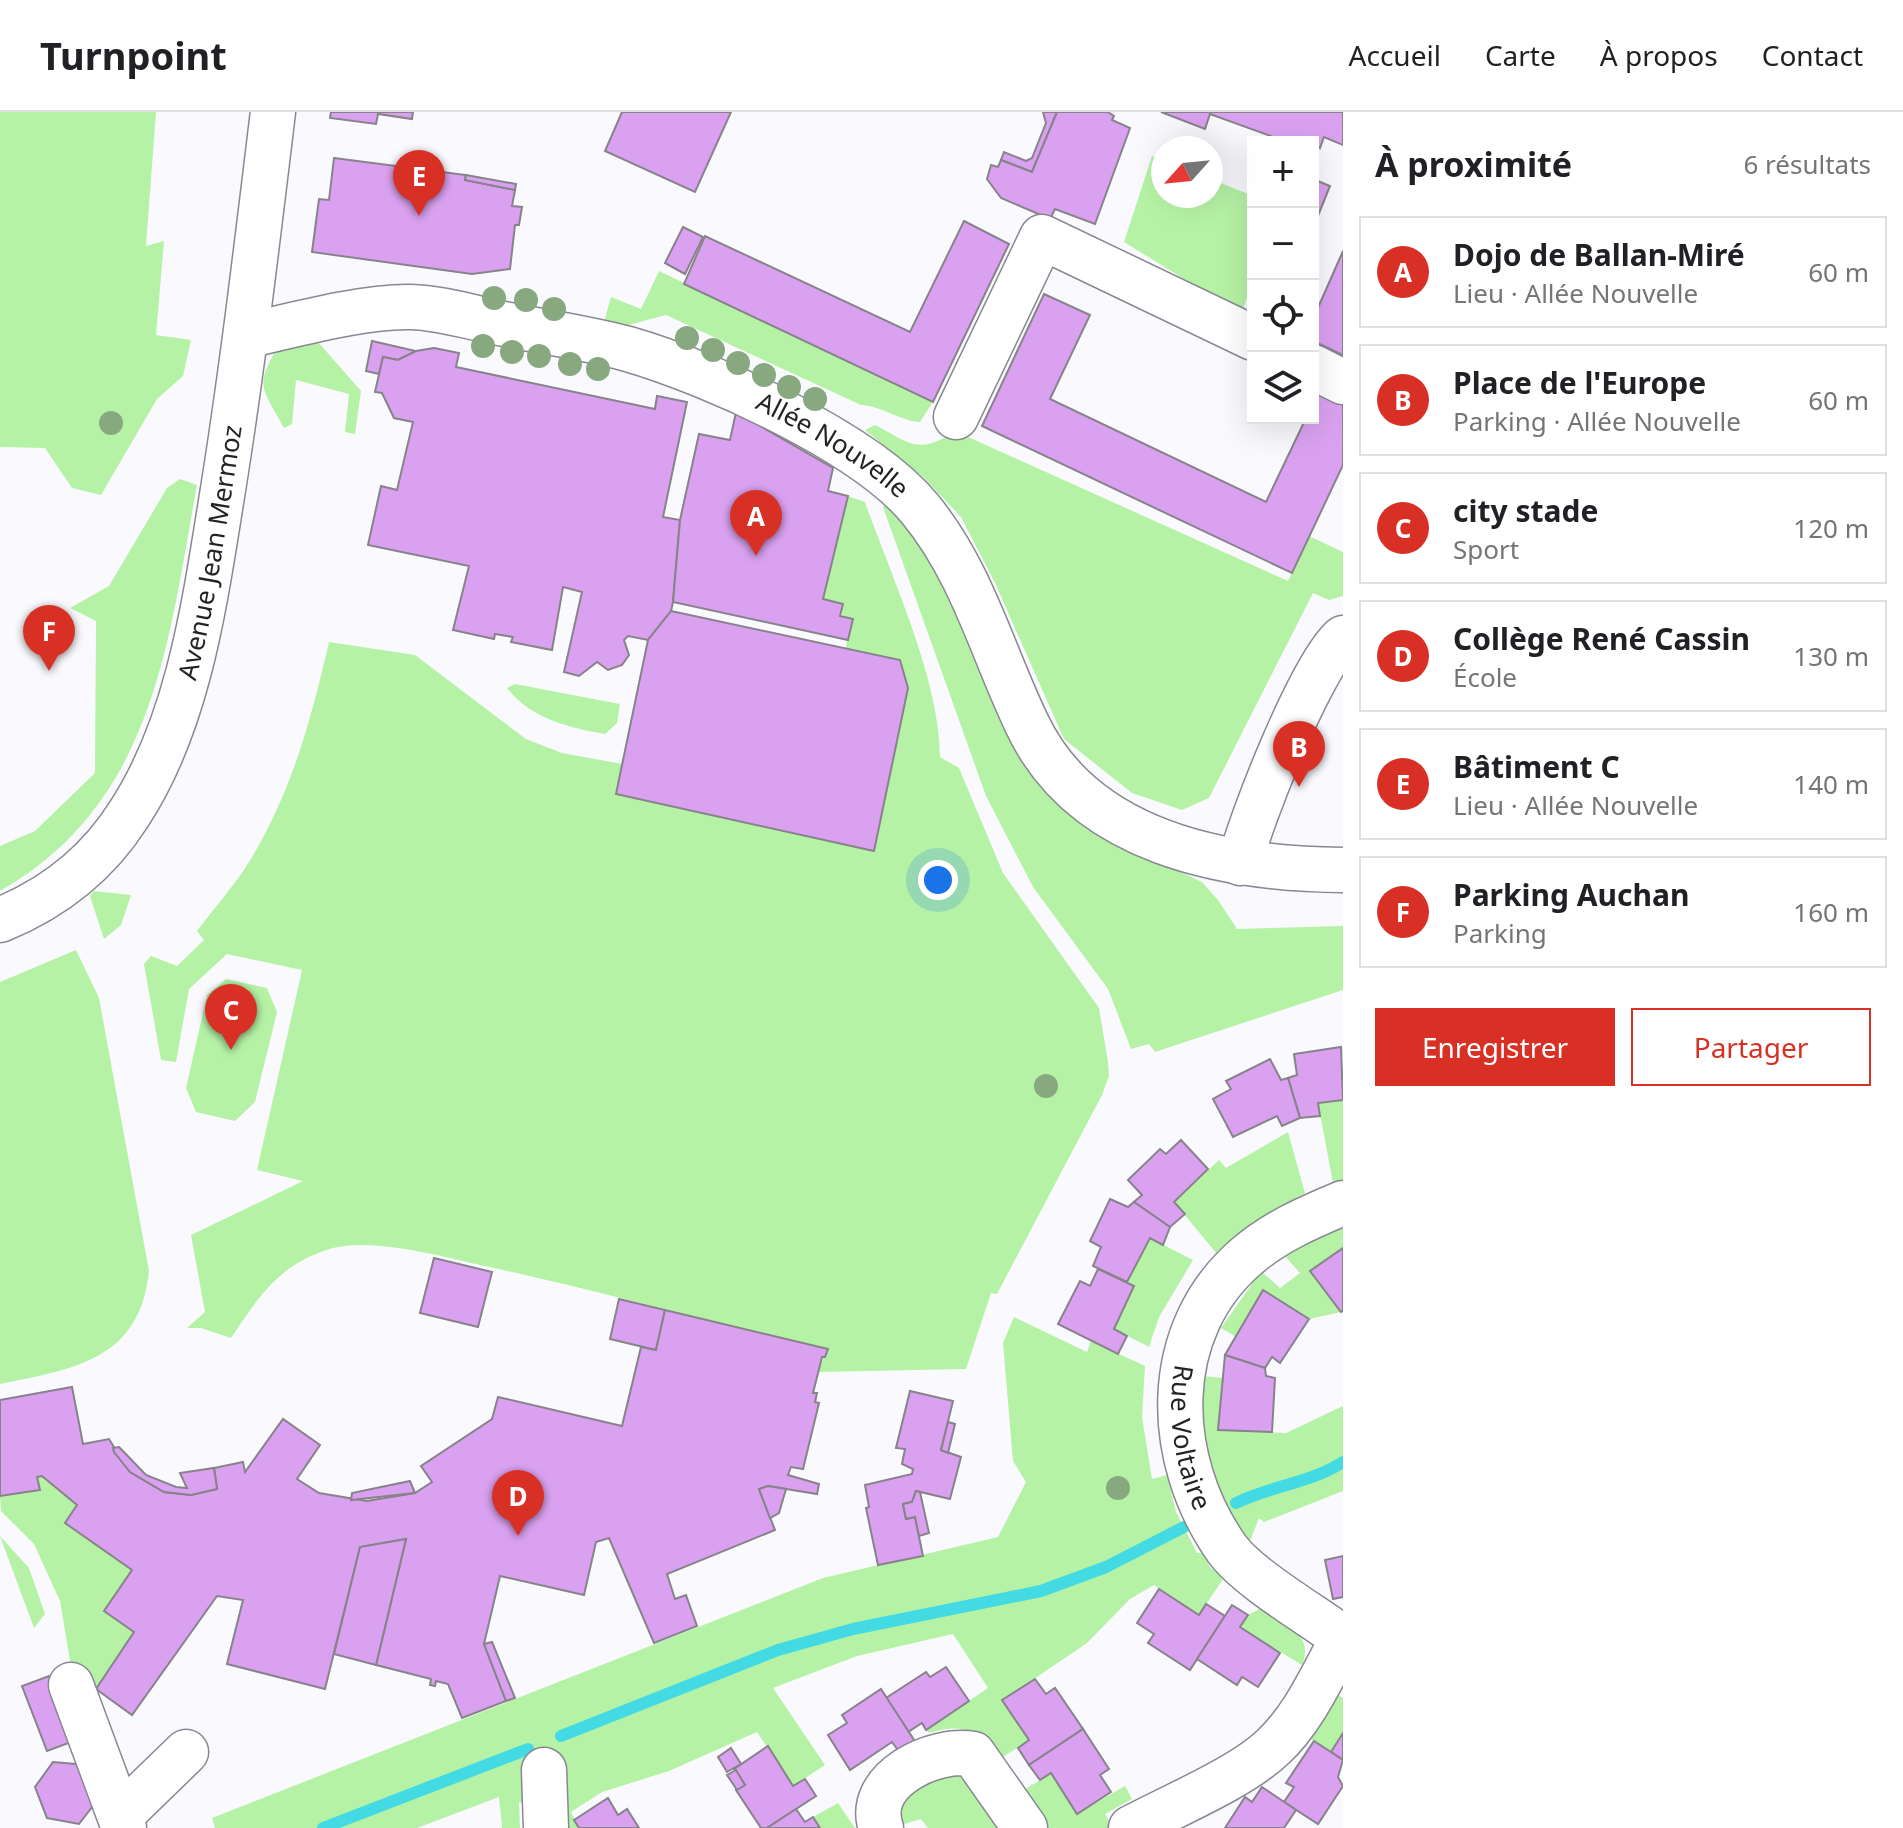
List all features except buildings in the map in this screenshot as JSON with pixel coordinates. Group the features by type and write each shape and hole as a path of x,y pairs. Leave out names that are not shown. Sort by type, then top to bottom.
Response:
{"street":[{"name":"Avenue Jean Mermoz","path":"0,920 63,886 84,870 129,815 165,745 201,617 246,336 273,112"},
{"path":"956,417 1042,237 1247,335"},
{"name":"Allée Nouvelle","path":"246,336 397,307 435,310 638,353 745,396 832,439 882,472 916,504 939,533 969,586 1026,724 1080,796 1118,824 1221,858 1343,870"},
{"path":"1319,370 1343,382"},
{"path":"1221,858 1257,809 1330,652 1343,638"},
{"name":"Rue Voltaire","path":"1343,1203 1281,1232 1245,1258 1226,1277 1200,1318 1191,1339 1178,1406 1187,1468 1227,1549 1343,1638"},
{"path":"1131,1828 1251,1763 1273,1747 1302,1709 1343,1638"},
{"path":"71,1685 122,1822 186,1752"},
{"path":"881,1828 880,1799 892,1783 931,1756 952,1752 973,1754 1025,1828"},
{"path":"544,1770 546,1828"}],"green space":[{"path":"0,112 156,112 146,246 164,241 156,335 191,340 183,376 157,399 101,495 72,488 45,448 0,447"},
{"path":"1151,159 1151,208 1223,208 1223,184 1247,194 1247,298 1241,314 1124,242"},
{"path":"659,271 933,402 920,422 913,421 861,405 666,315 621,327 604,322 611,297 641,309"},
{"path":"311,334 361,391 355,434 345,432 349,394 296,380 292,424 284,428 266,394 266,369 280,343"},
{"path":"875,425 907,442 923,445 955,431 1288,581 1309,536 1343,552 1343,596 1329,600 1313,593 1209,798 1182,810 1132,793 1064,739 995,583 961,517 923,477 865,430"},
{"path":"180,479 197,485 176,603 163,660 145,715 122,766 92,813 51,855 0,891 0,846 35,831 95,773 96,621 70,608 109,586 167,488"},
{"path":"848,496 865,502 912,628 932,695 940,757 959,768 1003,873 1099,1008 1108,1062 1109,1076 1102,1095 997,1294 991,1293 966,1369 818,1372 827,1349 532,1277 412,1250 370,1245 333,1248 299,1262 273,1282 231,1338 201,1328 187,1328 205,1312 191,1235 303,1181 257,1170 302,970 227,954 189,989 176,1062 161,1060 144,964 151,956 177,966 204,940 197,931 249,862 264,836 298,756 329,642 415,655 526,739 562,753 622,764 616,794 874,851 908,688 900,660 846,648 842,604 823,599"},
{"path":"887,503 932,555 1009,730 1147,856 1202,882 1237,929 1343,926 1343,990 1155,1052 1149,1044 1131,1049 1108,989 1033,887 986,796 883,507"},
{"path":"515,684 620,704 617,723 605,734 551,720 516,698 507,688"},
{"path":"94,891 131,895 121,925 104,939 90,896"},
{"path":"76,950 99,998 149,1271 143,1301 132,1324 117,1342 77,1365 0,1384 0,982"},
{"path":"226,979 267,988 277,1012 255,1102 235,1121 196,1112 186,1088 207,995"},
{"path":"1343,1100 1343,1180 1333,1183 1318,1103"},
{"path":"1288,1132 1305,1193 1250,1224 1217,1254 1174,1202 1219,1160 1226,1168"},
{"path":"1343,1226 1343,1248 1311,1271 1341,1312 1309,1319 1263,1290 1236,1337 1221,1328 1261,1271 1280,1288 1300,1273 1283,1254"},
{"path":"1150,1238 1193,1260 1159,1317 1149,1347 1114,1329 1134,1286 1127,1282"},
{"path":"1014,1317 1087,1352 1091,1341 1145,1366 1142,1417 1152,1479 1167,1475 1176,1512 1197,1553 1203,1553 1210,1567 1223,1579 1199,1615 1154,1585 1130,1599 1087,1643 1003,1700 1029,1740 1003,1757 987,1741 970,1731 952,1728 929,1733 926,1730 988,1688 953,1634 857,1656 773,1688 825,1765 793,1786 757,1732 669,1771 602,1792 571,1812 579,1828 565,1828 564,1816 519,1802 520,1828 502,1828 499,1797 417,1828 215,1828 212,1818 823,1578 998,1537 1026,1482 1013,1461 1003,1343"},
{"path":"1203,1376 1223,1378 1218,1430 1286,1433 1343,1406 1343,1491 1264,1522 1259,1518 1250,1541 1225,1503 1211,1472 1201,1427"},
{"path":"42,1476 77,1505 66,1523 132,1570 104,1611 134,1632 96,1689 72,1673 60,1601 34,1544 1,1511 0,1496 39,1490 37,1477"},
{"path":"0,1536 29,1568 45,1614 34,1628"},
{"path":"1263,1607 1301,1637 1305,1654 1302,1665 1240,1627 1248,1615"},
{"path":"1336,1693 1343,1698 1343,1733 1331,1752 1309,1738"},
{"path":"954,1765 1011,1828 928,1828 921,1819 894,1827 895,1802"},
{"path":"1051,1773 1077,1814 1125,1786 1132,1799 1105,1814 1113,1828 1047,1828 1024,1790"},
{"path":"838,1803 855,1828 820,1828 813,1817"}],"waterway":[{"path":"1236,1503 1318,1475 1343,1462"},
{"path":"561,1736 778,1650 853,1629 1041,1591 1106,1567 1184,1527"},
{"path":"323,1828 528,1749"}],"place":[{"name":"Bâtiment C","path":"419,216"},
{"name":"Dojo de Ballan-Miré","path":"756,556"},
{"name":"Parking Auchan","path":"49,671"},
{"name":"Place de l'Europe","path":"1299,787"},
{"name":"city stade","path":"231,1050"},
{"name":"Collège René Cassin","path":"518,1536"}]}
